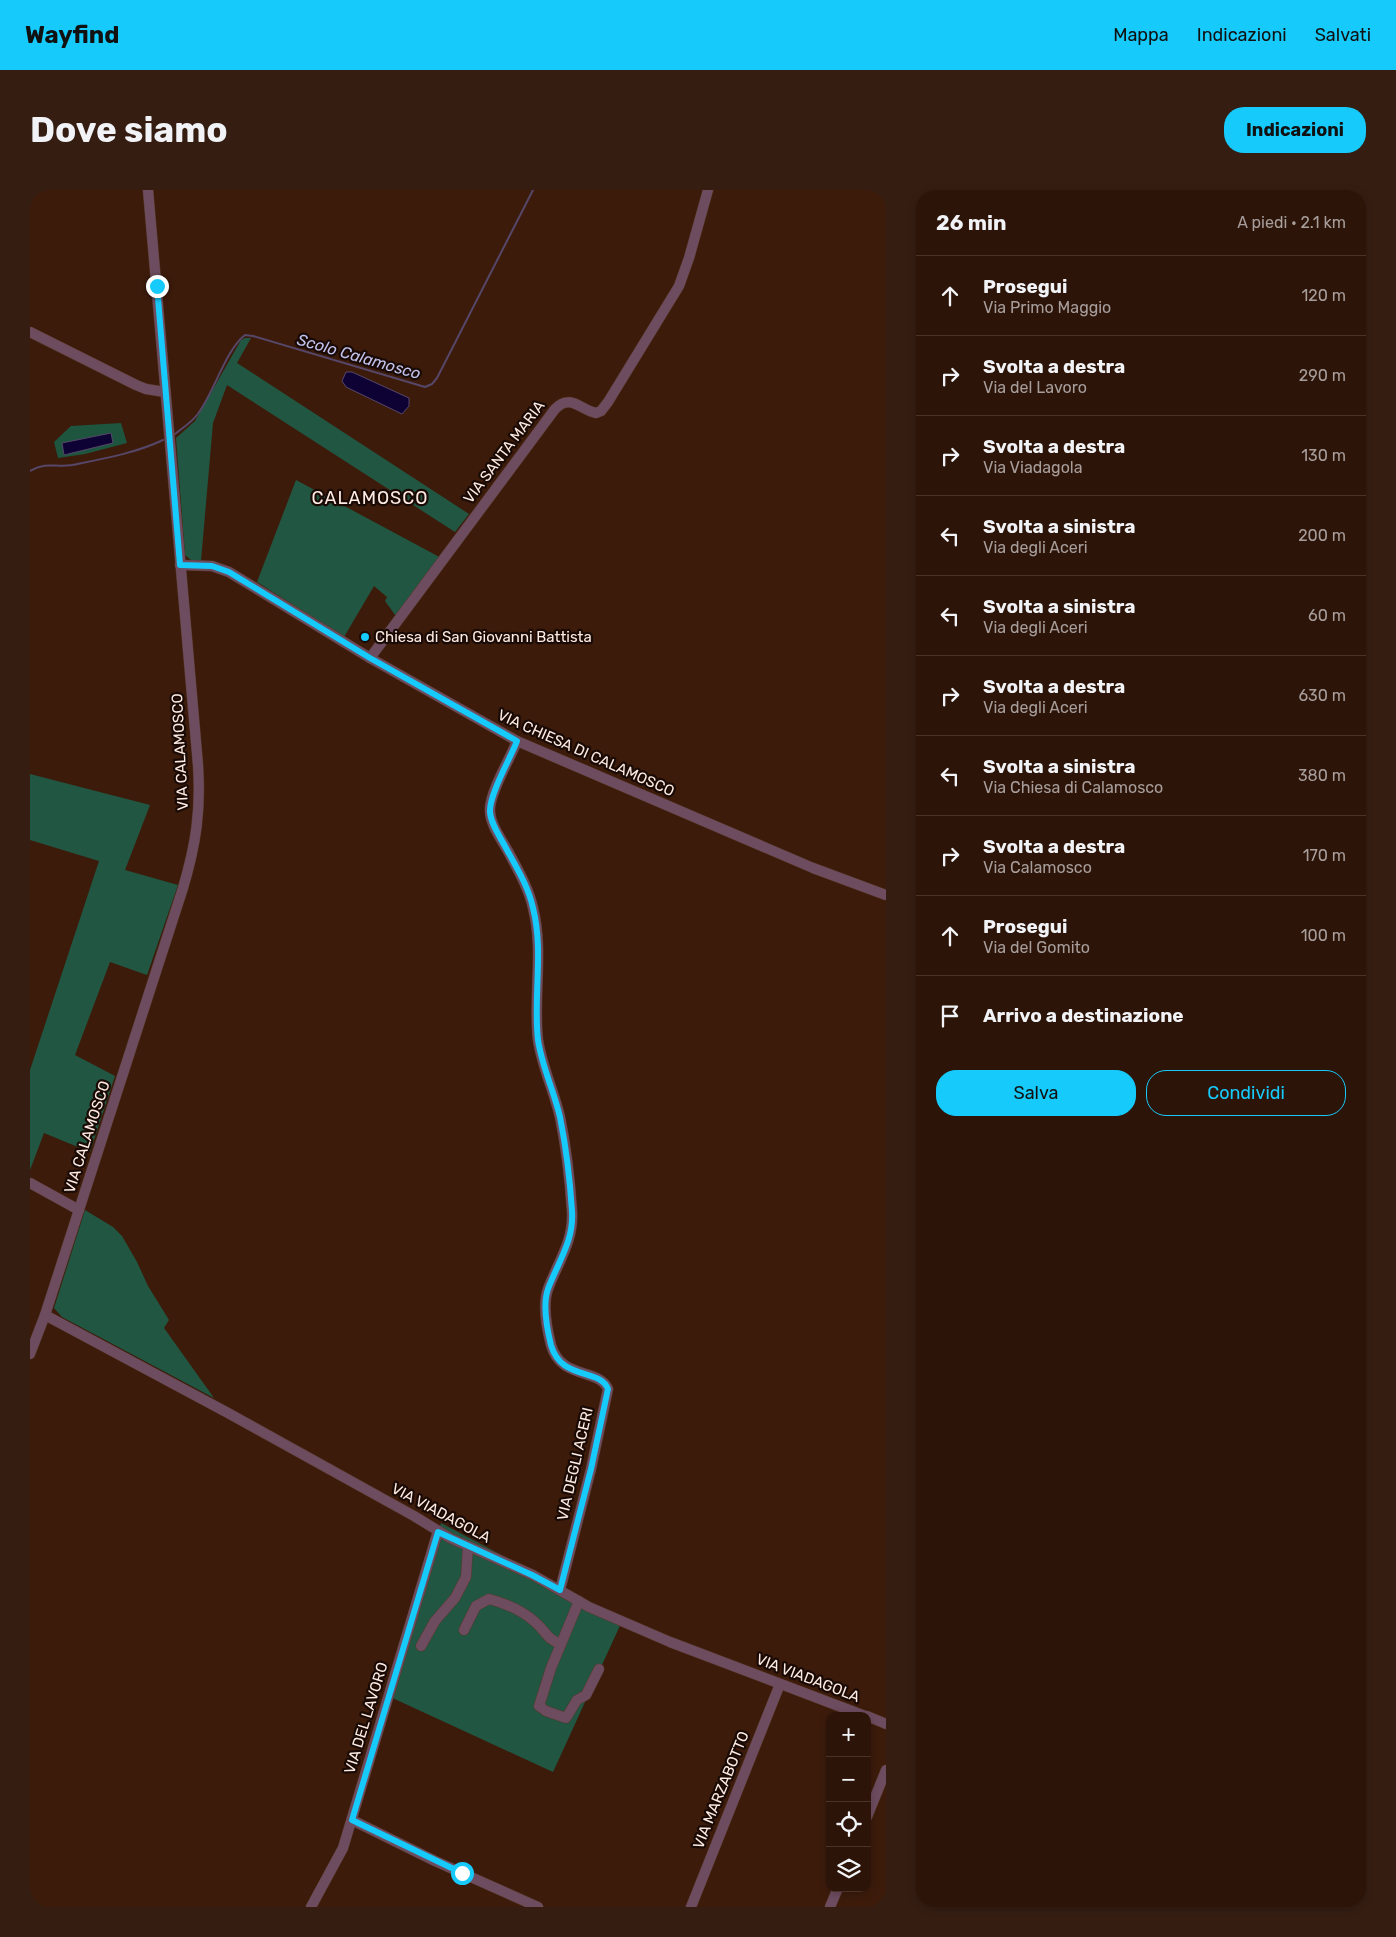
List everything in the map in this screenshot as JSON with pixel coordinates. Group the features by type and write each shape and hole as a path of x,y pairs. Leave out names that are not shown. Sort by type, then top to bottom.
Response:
{"street":[{"name":"VIA CALAMOSCO","path":"30,1354 45,1316 183,888 196,835 199,783 148,190"},
{"name":"VIA SANTA MARIA","path":"370,658 555,408 561,403 568,402 596,413 601,411 608,402 679,286 708,190"},
{"path":"30,332 136,385 146,389 165,392"},
{"name":"VIA CHIESA DI CALAMOSCO","path":"180,565 212,566 229,572 370,658 517,741 813,868 886,895"},
{"name":"VIA DEGLI ACERI","path":"517,741 491,802 491,817 524,884 533,908 537,937 536,995 538,1042 542,1061 560,1116 573,1216 566,1252 548,1290 545,1307 547,1324 551,1345 557,1359 569,1368 606,1384 608,1389 591,1469 560,1590"},
{"path":"30,1183 79,1210"},
{"name":"VIA VIADAGOLA","path":"45,1316 228,1412 414,1516 438,1532 532,1575 590,1607 670,1642 855,1712"},
{"name":"VIA DEL LAVORO","path":"311,1907 343,1848 438,1532"},
{"path":"421,1646 435,1621 455,1598 466,1577 468,1546"},
{"path":"464,1630 476,1606 489,1599 501,1602 528,1617 534,1621 549,1639 561,1644"},
{"path":"579,1601 561,1644 539,1706 562,1718 568,1717 577,1700 586,1695 599,1669"},
{"name":"VIA MARZABOTTO","path":"691,1907 780,1684"},
{"name":"VIA VIADAGOLA","path":"871,1718 886,1724"},
{"path":"871,1806 886,1770"},
{"path":"352,1820 538,1907"},
{"path":"830,1907 836,1892"}],"green space":[{"path":"251,338 237,363 469,514 455,532 227,385 213,423 201,561 191,560 185,555 176,438 195,421 241,340"},
{"path":"121,423 127,443 85,454 58,458 54,442 71,426"},
{"path":"296,480 445,560 401,623 385,601 387,597 374,586 344,637 257,582"},
{"path":"30,774 150,805 125,870 178,885 147,975 110,962 75,1055 115,1076 90,1152 44,1133 30,1170 30,1070 99,861 30,840"},
{"path":"85,1210 113,1227 122,1236 148,1286 169,1320 164,1328 214,1398 62,1317 54,1308"},
{"path":"441,1523 623,1619 553,1772 386,1695"}],"shaded area":[{"path":"346,372 352,372 409,398 409,406 402,414 346,387 342,381"},
{"path":"111,433 113,443 64,455 62,443"}],"waterway":[{"name":"Scolo Calamosco","path":"174,435 197,415 209,396 226,361 238,342 245,335 425,387 432,384 437,378 533,190"},
{"name":"Scolo Calamosco","path":"30,471 47,465 66,466 107,458 142,449 163,440"}],"place":[{"name":"Chiesa di San Giovanni Battista","path":"365,637"}],"district":[{"name":"CALAMOSCO","path":"370,498"}],"route":[{"path":"157,286 180,565 212,566 239,577 370,658 473,718 517,741 491,802 490,809 497,831 524,884 533,908 537,937 536,995 538,1042 542,1061 560,1116 573,1216 566,1252 548,1290 545,1307 547,1324 551,1345 557,1359 569,1368 606,1384 608,1389 591,1469 560,1590 532,1575 438,1532 393,1678 352,1820 462,1873"}]}
